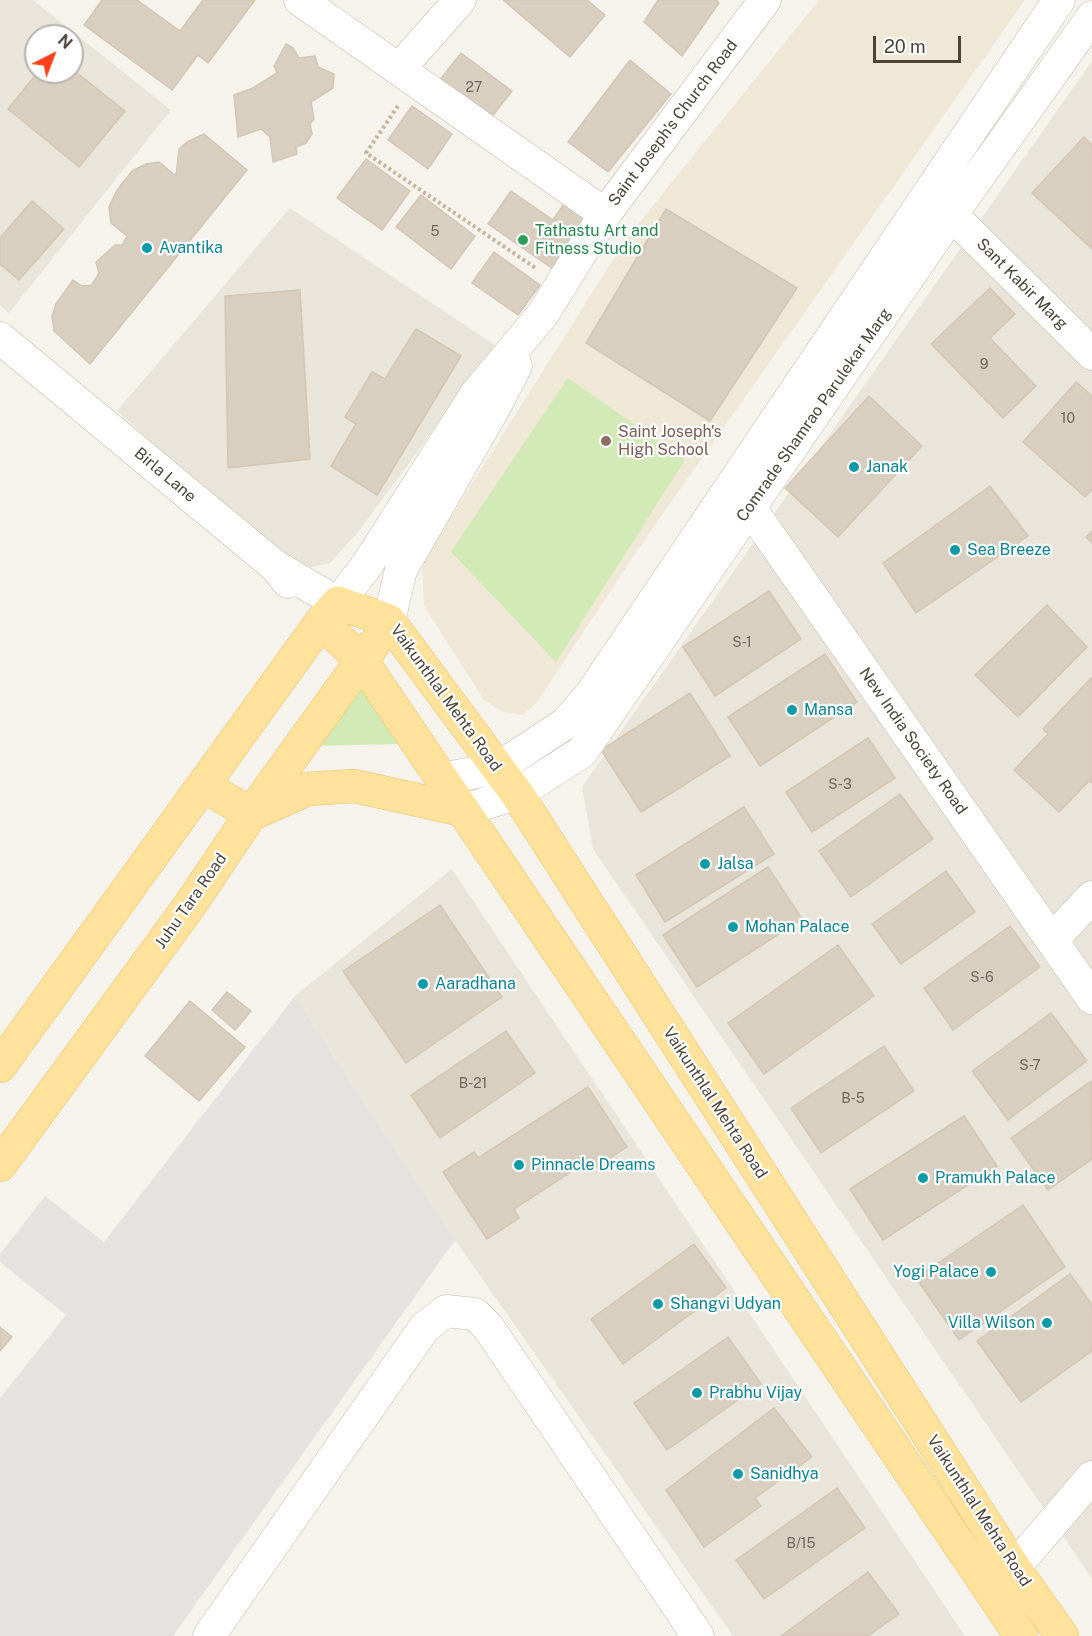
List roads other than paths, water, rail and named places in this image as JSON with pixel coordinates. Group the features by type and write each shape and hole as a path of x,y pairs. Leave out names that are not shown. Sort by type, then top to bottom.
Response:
{"main road":[{"name":"Vaikunthlal Mehta Road","path":"329,613 389,621 508,781 1014,1568 1062,1636"},
{"name":"Vaikunthlal Mehta Road","path":"329,613 1021,1636"},
{"path":"0,1066 329,613"},
{"name":"Juhu Tara Road","path":"0,1165 190,905 251,814 389,621"},
{"path":"204,786 251,814 308,789 354,786 463,810"}],"street":[{"path":"300,0 605,214"},
{"path":"407,75 460,0"},
{"name":"Saint Joseph's Church Road","path":"329,613 375,552 476,394 543,314 605,214 765,0"},
{"name":"Comrade Shamrao Parulekar Marg","path":"742,496 929,192 1059,0"},
{"name":"Comrade Shamrao Parulekar Marg","path":"508,781 566,723 591,694 952,214 1092,16"},
{"name":"Sant Kabir Marg","path":"929,192 1092,354"},
{"path":"389,621 401,570 493,410 543,314"},
{"name":"Birla Lane","path":"0,338 329,613"},
{"name":"New India Society Road","path":"742,496 1092,998"},
{"path":"442,779 508,781"},
{"path":"463,810 508,781"},
{"path":"1052,940 1092,897"},
{"path":"209,1636 425,1326 447,1311 475,1314 488,1327 698,1636"},
{"path":"1014,1568 1092,1477"}],"place":[{"name":"Tathastu Art and Fitness Studio","path":"523,240"},
{"name":"Avantika","path":"147,248"},
{"name":"Saint Joseph's High School","path":"606,441"},
{"name":"Janak","path":"854,467"},
{"name":"Sea Breeze","path":"955,550"},
{"name":"Mansa","path":"792,710"},
{"name":"Jalsa","path":"705,864"},
{"name":"Mohan Palace","path":"733,927"},
{"name":"Aaradhana","path":"423,984"},
{"name":"Pinnacle Dreams","path":"519,1165"},
{"name":"Pramukh Palace","path":"923,1178"},
{"name":"Yogi Palace","path":"991,1272"},
{"name":"Shangvi Udyan","path":"658,1304"},
{"name":"Villa Wilson","path":"1047,1323"},
{"name":"Prabhu Vijay","path":"697,1393"},
{"name":"Sanidhya","path":"738,1474"}]}
